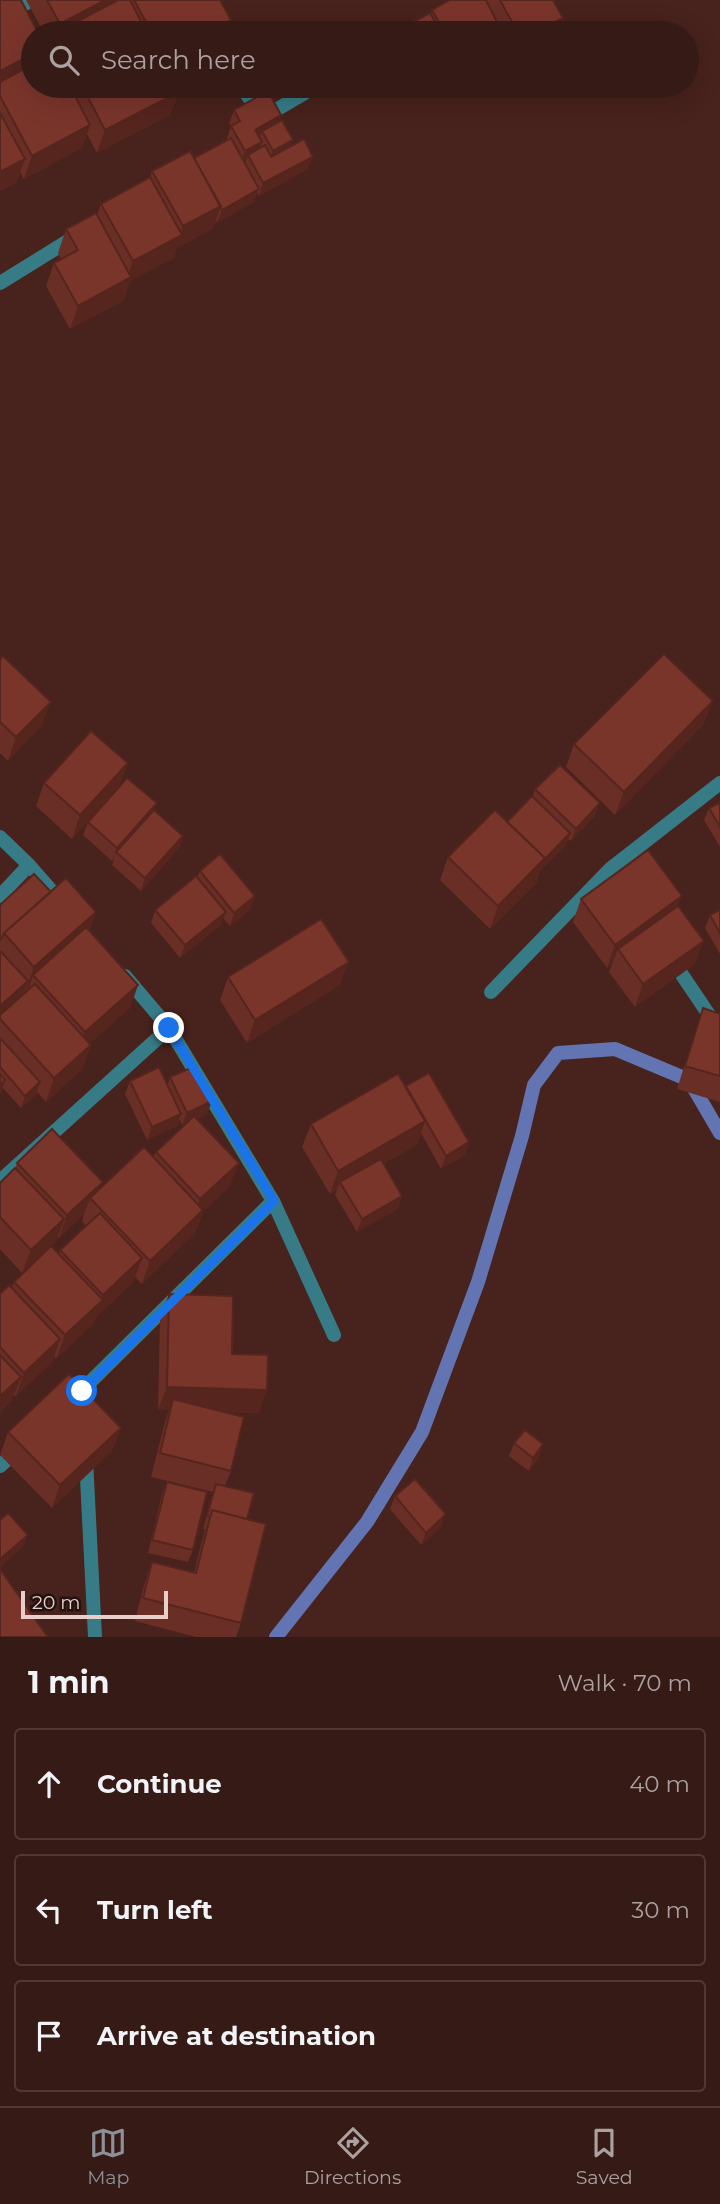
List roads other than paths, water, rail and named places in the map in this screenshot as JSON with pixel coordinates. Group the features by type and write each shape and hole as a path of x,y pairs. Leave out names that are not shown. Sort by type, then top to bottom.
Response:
{"street":[{"path":"0,19 31,0"},
{"path":"246,98 257,121 296,98"},
{"path":"0,284 91,226"},
{"path":"491,992 613,875 720,783"},
{"path":"0,837 29,864 73,916"},
{"path":"0,896 29,864"},
{"path":"661,945 720,1031"},
{"path":"117,967 169,1028 274,1201 334,1335"},
{"path":"0,1181 169,1028"},
{"path":"61,1410 82,1398 274,1201"},
{"path":"0,1466 31,1438"},
{"path":"85,1446 95,1637"}],"waterway":[{"path":"276,1637 367,1522 422,1432 478,1282 522,1136 534,1085 558,1053 615,1049 689,1080 720,1133"}]}
